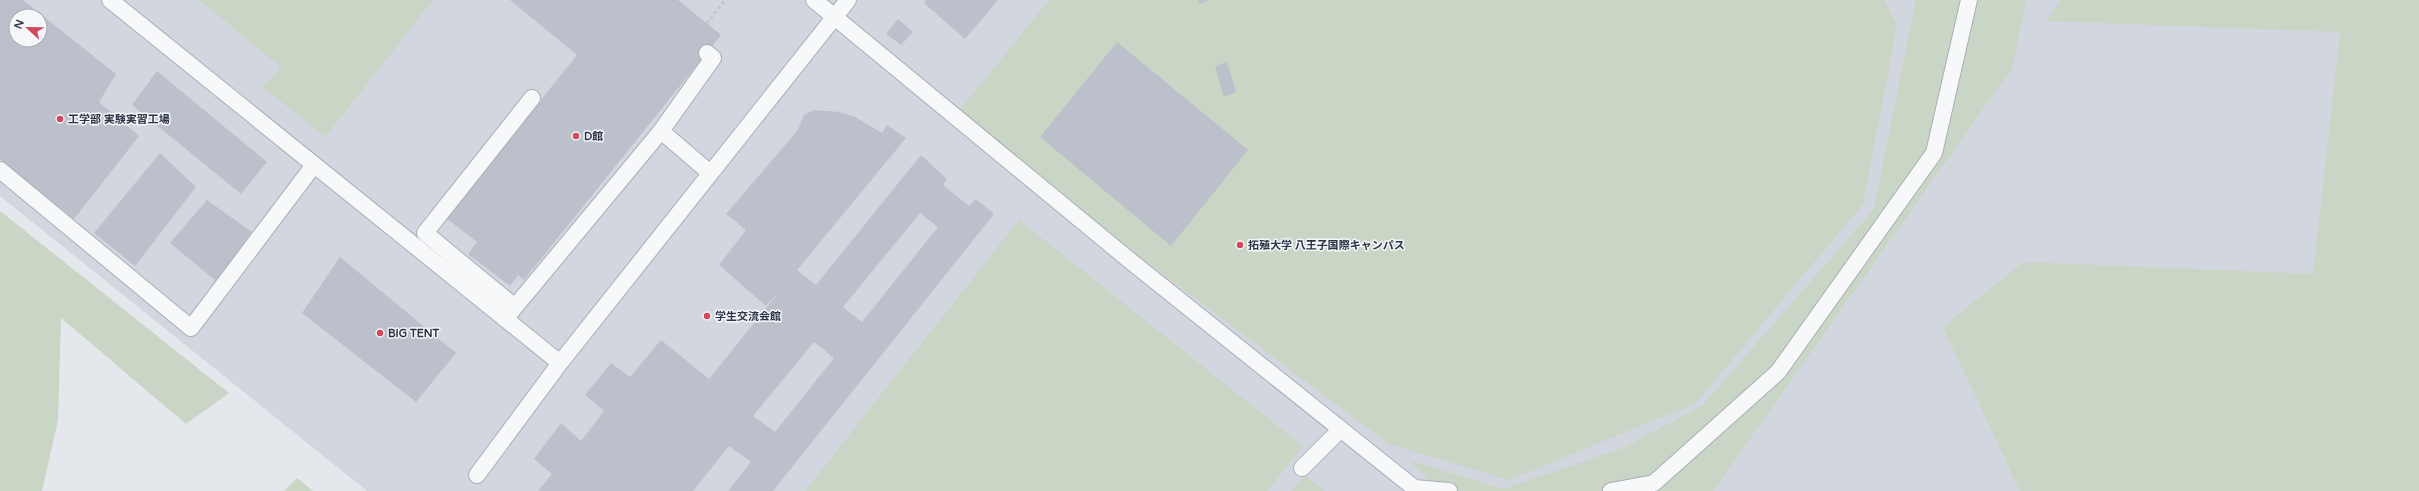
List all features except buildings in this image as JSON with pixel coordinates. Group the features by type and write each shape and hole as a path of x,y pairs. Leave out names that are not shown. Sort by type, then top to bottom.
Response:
{"lane":[{"path":"110,0 314,165 510,313"},
{"path":"814,0 1128,260 1416,489 1449,491"},
{"path":"477,475 560,363 848,0"},
{"path":"1611,491 1654,483 1778,372 1934,153 1969,0"},
{"path":"510,313 661,131 713,58 707,53"},
{"path":"532,98 425,233 510,313 560,363"},
{"path":"661,131 710,173"},
{"path":"0,170 191,328 314,165"},
{"path":"1302,468 1341,429"}],"path":[{"path":"707,23 725,0"}],"shaded area":[{"name":"拓殖大学 八王子国際キャンパス","path":"0,0 2374,0 2273,491 367,491 0,196"}],"green space":[{"path":"199,0 433,0 325,137 263,87 281,67"},
{"path":"1049,0 1884,0 1897,25 1863,204 1696,403 1509,480 1389,444 954,117"},
{"path":"1916,0 2026,0 2012,68 1713,491 1439,491 1409,460 1503,489 1623,448 1703,405 1874,209"},
{"path":"2061,0 2419,0 2419,491 2020,491 1943,327 2023,262 2313,274 2340,32 2047,21"},
{"path":"0,211 229,393 186,424 61,318 58,420 42,491 0,491"},
{"path":"1019,220 1303,446 1267,491 805,491"},
{"path":"1305,475 1324,491 1292,491"},
{"path":"297,478 313,491 284,491"}],"place":[{"name":"工学部 実験実習工場","path":"60,119"},
{"name":"D館","path":"576,136"},
{"name":"拓殖大学 八王子国際キャンパス","path":"1240,245"},
{"name":"学生交流会館","path":"707,316"},
{"name":"BIG TENT","path":"380,333"}]}
